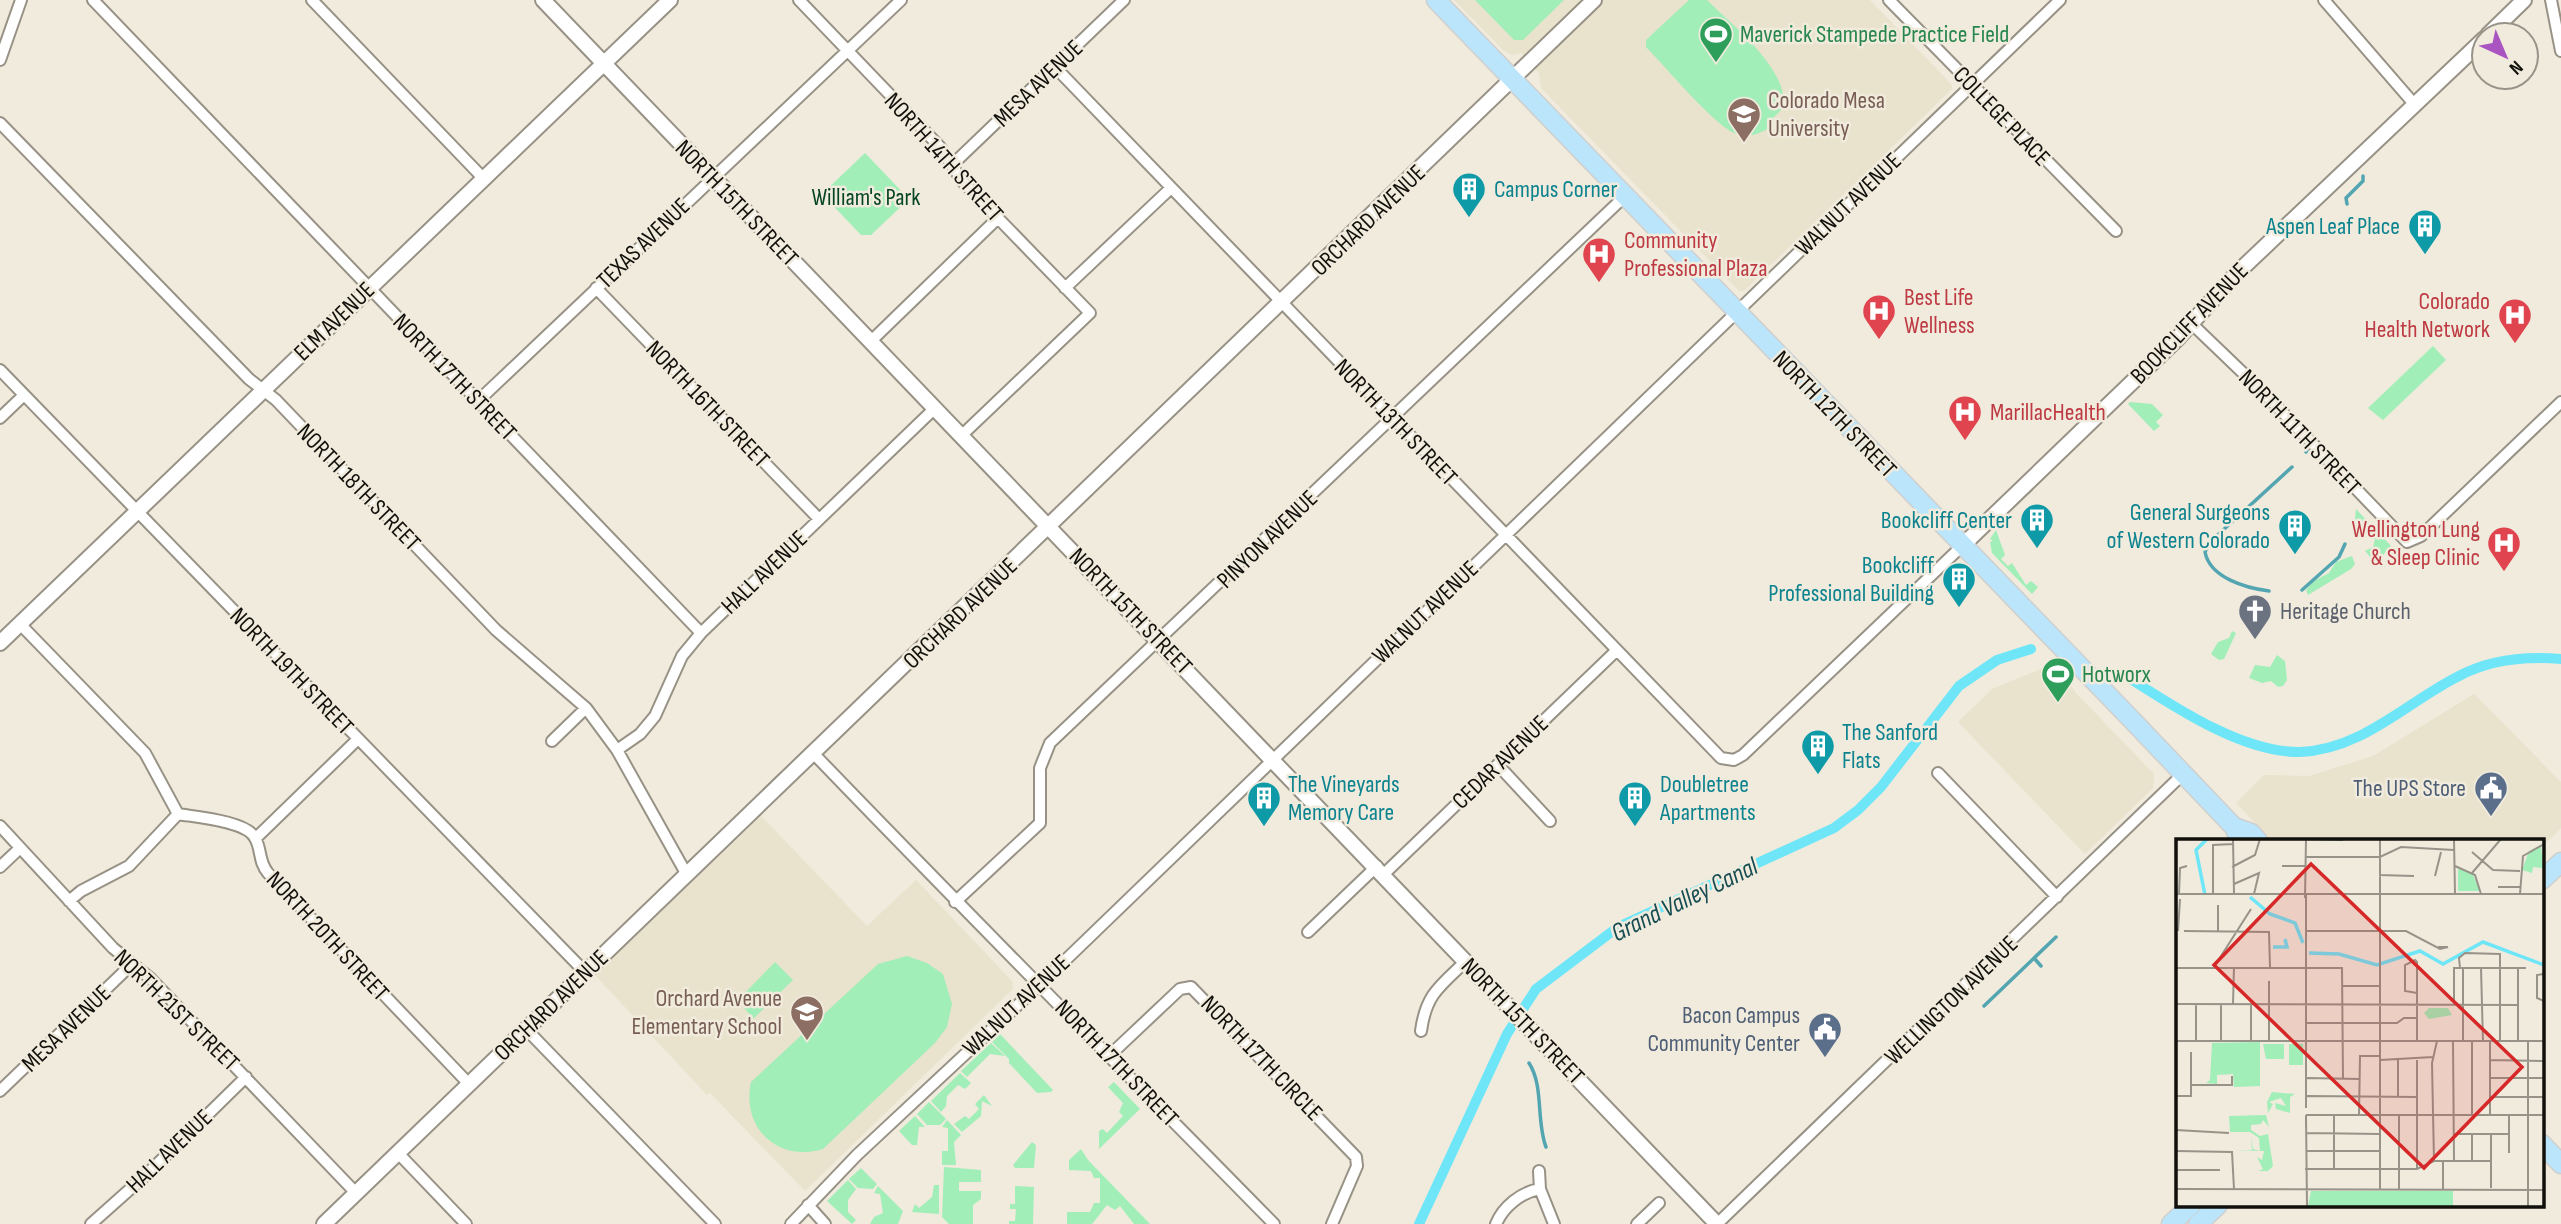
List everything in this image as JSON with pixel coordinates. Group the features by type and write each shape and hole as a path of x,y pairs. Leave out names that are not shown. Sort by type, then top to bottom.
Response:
{"main road":[{"name":"NORTH 12TH STREET","path":"1436,0 2183,774 2237,834 2251,833 2257,839"},
{"path":"2544,878 2561,862"},
{"path":"2544,1146 2561,1164"},
{"path":"2171,1224 2190,1206"},
{"path":"2198,1224 2217,1206"}],"street":[{"path":"0,60 21,0"},
{"name":"NORTH 17TH STREET","path":"93,0 701,633"},
{"path":"312,0 484,179"},
{"name":"NORTH 15TH STREET","path":"543,0 1717,1224"},
{"name":"ELM AVENUE","path":"0,643 670,0"},
{"name":"NORTH 14TH STREET","path":"799,0 940,147 963,182 1090,313 961,436"},
{"name":"TEXAS AVENUE","path":"478,401 901,0"},
{"name":"MESA AVENUE","path":"952,165 1124,0"},
{"name":"ORCHARD AVENUE","path":"324,1224 1594,0"},
{"name":"COLLEGE PLACE","path":"1889,0 2116,231"},
{"name":"WALNUT AVENUE","path":"791,1224 2060,0"},
{"path":"2324,0 2415,105"},
{"path":"2502,21 2524,0"},
{"path":"2551,0 2561,51"},
{"name":"BOOKCLIFF AVENUE","path":"1743,755 2192,324 2236,274 2470,52"},
{"name":"NORTH 13TH STREET","path":"1055,67 1716,754 1734,760 1743,755"},
{"name":"NORTH 18TH STREET","path":"0,123 249,379 264,388 496,630 586,708 617,750 687,875"},
{"path":"1065,288 1171,188"},
{"name":"PINYON AVENUE","path":"955,902 1040,823 1040,768 1050,743 1625,196"},
{"path":"870,342 998,218"},
{"name":"NORTH 16TH STREET","path":"596,288 819,519"},
{"name":"NORTH 11TH STREET","path":"2192,324 2266,395 2407,542 2421,536 2561,401"},
{"name":"NORTH 19TH STREET","path":"0,370 585,972"},
{"path":"0,418 24,395"},
{"name":"HALL AVENUE","path":"617,750 640,734 656,716 675,669 701,633 934,409"},
{"path":"20,624 145,753 178,814"},
{"name":"CEDAR AVENUE","path":"1308,932 1497,765 1616,651"},
{"path":"552,741 586,708"},
{"path":"178,814 223,821 250,832 256,838 358,739"},
{"name":"NORTH 17TH STREET","path":"814,754 955,902 1040,984 1273,1224"},
{"path":"1497,765 1550,821"},
{"path":"1937,773 2057,897"},
{"name":"WELLINGTON AVENUE","path":"1717,1224 2183,774"},
{"path":"69,901 81,891 129,866 178,814"},
{"name":"NORTH 21ST STREET","path":"0,826 69,901 132,964 151,979 356,1193"},
{"name":"NORTH 20TH STREET","path":"256,838 258,857 268,873 469,1084"},
{"path":"0,867 20,848"},
{"path":"1420,1031 1424,1008 1437,989 1466,961"},
{"name":"MESA AVENUE","path":"0,1091 132,964"},
{"name":"NORTH 17TH CIRCLE","path":"1109,1056 1180,989 1191,987 1356,1157 1357,1166 1352,1181 1332,1224"},
{"path":"526,1029 716,1224"},
{"name":"HALL AVENUE","path":"91,1224 147,1174 246,1077"},
{"path":"398,1153 466,1224"},
{"path":"1539,1171 1540,1189 1554,1224"},
{"path":"1496,1224 1508,1205 1531,1190 1540,1189"},
{"path":"1637,1224 1659,1203"},
{"path":"808,1205 825,1224"}],"shaded area":[{"name":"Colorado Mesa University","path":"1454,0 1870,0 1952,85 1952,89 1744,291 1739,291 1541,88 1539,73 1521,53 1512,55 1504,51"},
{"path":"2052,659 2076,693 2154,774 2153,788 2085,854 1958,722 1992,689 2041,669"},
{"path":"2474,694 2561,782 2561,828 2544,845 2544,839 2270,839 2236,803 2264,775 2309,776 2373,756"},
{"name":"Orchard Avenue Elementary School","path":"761,816 867,926 916,880 1013,982 1013,989 805,1191 710,1093 707,1095 595,975"}],"green space":[{"path":"1475,0 1564,0 1523,40 1514,40"},
{"name":"Maverick Stampede Practice Field","path":"1689,0 1707,0 1769,64 1783,94 1783,108 1770,121 1773,125 1769,128 1747,135 1728,129 1704,109 1646,47 1646,40"},
{"name":"William's Park","path":"865,153 909,199 871,235 861,235 822,194"},
{"path":"2433,346 2446,360 2383,420 2368,408"},
{"path":"2128,404 2152,404 2163,415 2156,422 2160,426 2154,431"},
{"path":"2356,509 2391,546 2383,555 2372,559 2365,551 2373,547 2375,539 2355,519"},
{"path":"1996,530 2005,555 2001,559 2008,566 2012,563 2026,585 2031,581 2038,587 2032,594 1992,553 1990,542 1993,541 1990,539"},
{"path":"2352,556 2355,564 2351,569 2308,595 2306,590 2314,581 2329,573 2336,562"},
{"path":"2232,631 2236,633 2224,659 2219,660 2211,654 2218,642 2229,638"},
{"path":"2277,655 2285,661 2287,680 2283,686 2278,687 2271,681 2262,683 2249,678 2255,665 2270,667"},
{"path":"907,956 927,963 943,974 952,1004 947,1027 935,1043 823,1149 791,1151 766,1138 752,1114 749,1099 751,1082 878,964"},
{"path":"775,962 793,980 753,1019 738,1000"},
{"path":"1000,1034 1053,1090 1051,1092 1037,1093 1009,1063 1009,1059 992,1042"},
{"path":"991,1043 1005,1056 990,1054 967,1077 961,1071"},
{"path":"960,1073 971,1083 965,1089 958,1085 947,1096 946,1106 941,1112 931,1101"},
{"path":"1114,1082 1140,1109 1099,1149 1099,1131 1103,1129 1107,1133 1123,1116 1119,1112 1123,1103 1108,1087"},
{"path":"984,1095 992,1106 982,1101 981,1116 962,1132 954,1124 965,1116 969,1119 979,1109 975,1104"},
{"path":"929,1102 946,1119 940,1125 927,1125 917,1114"},
{"path":"915,1116 925,1127 919,1127 917,1145 912,1145 899,1131"},
{"path":"947,1120 961,1135 954,1142 956,1165 942,1165 942,1151 948,1151 948,1128 942,1127"},
{"path":"1032,1142 1036,1145 1034,1168 1015,1168 1013,1165"},
{"path":"1081,1149 1088,1160 1150,1224 1134,1224 1120,1206 1115,1210 1107,1205 1092,1224 1067,1224 1067,1212 1090,1212 1094,1203 1100,1203 1100,1178 1094,1178 1091,1171 1069,1170 1069,1160"},
{"path":"944,1167 981,1170 981,1182 959,1182 959,1191 981,1191 981,1199 973,1205 973,1224 949,1224 942,1217"},
{"path":"861,1168 877,1184 873,1189 858,1188 849,1179"},
{"path":"848,1180 856,1189 848,1200 848,1212 856,1220 852,1224 827,1201"},
{"path":"934,1185 939,1185 939,1214 912,1212 915,1204 919,1208 932,1197"},
{"path":"878,1186 903,1211 898,1224 870,1224 874,1217 883,1213 880,1194 874,1193"},
{"path":"1015,1186 1034,1187 1033,1224 1009,1224 1009,1221 1015,1221 1016,1209 1010,1209 1010,1204 1015,1204"}],"waterway":[{"path":"2347,204 2346,198 2363,181 2363,176"},
{"path":"2269,591 2240,584 2221,575 2208,561 2205,552 2210,542 2292,467"},
{"path":"2302,590 2339,557 2345,544"},
{"name":"Grand Valley Canal","path":"1419,1224 1507,1034 1536,989 1618,927 1834,828 1858,810 1881,787 1959,686 1997,660 2031,649"},
{"path":"2126,676 2209,726 2255,745 2300,752 2322,749 2363,734 2469,671 2494,663 2521,659 2561,659"},
{"path":"1984,1006 2056,937"},
{"path":"2034,958 2041,966"},
{"path":"1529,1063 1537,1082 1546,1147"}],"place":[{"name":"Maverick Stampede Practice Field","path":"1716,64"},
{"name":"Colorado Mesa University","path":"1744,144"},
{"name":"Campus Corner","path":"1469,219"},
{"name":"Aspen Leaf Place","path":"2425,256"},
{"name":"Community Professional Plaza","path":"1599,284"},
{"name":"Best Life Wellness","path":"1879,341"},
{"name":"Colorado Health Network","path":"2515,345"},
{"name":"MarillacHealth","path":"1965,442"},
{"name":"Bookcliff Center","path":"2037,550"},
{"name":"General Surgeons of Western Colorado","path":"2295,556"},
{"name":"Wellington Lung & Sleep Clinic","path":"2504,573"},
{"name":"Bookcliff Professional Building","path":"1959,609"},
{"name":"Heritage Church","path":"2255,641"},
{"name":"Hotworx","path":"2058,704"},
{"name":"The Sanford Flats","path":"1818,776"},
{"name":"The UPS Store","path":"2491,818"},
{"name":"The Vineyards Memory Care","path":"1264,828"},
{"name":"Doubletree Apartments","path":"1635,828"},
{"name":"Orchard Avenue Elementary School","path":"807,1042"},
{"name":"Bacon Campus Community Center","path":"1825,1059"}]}
